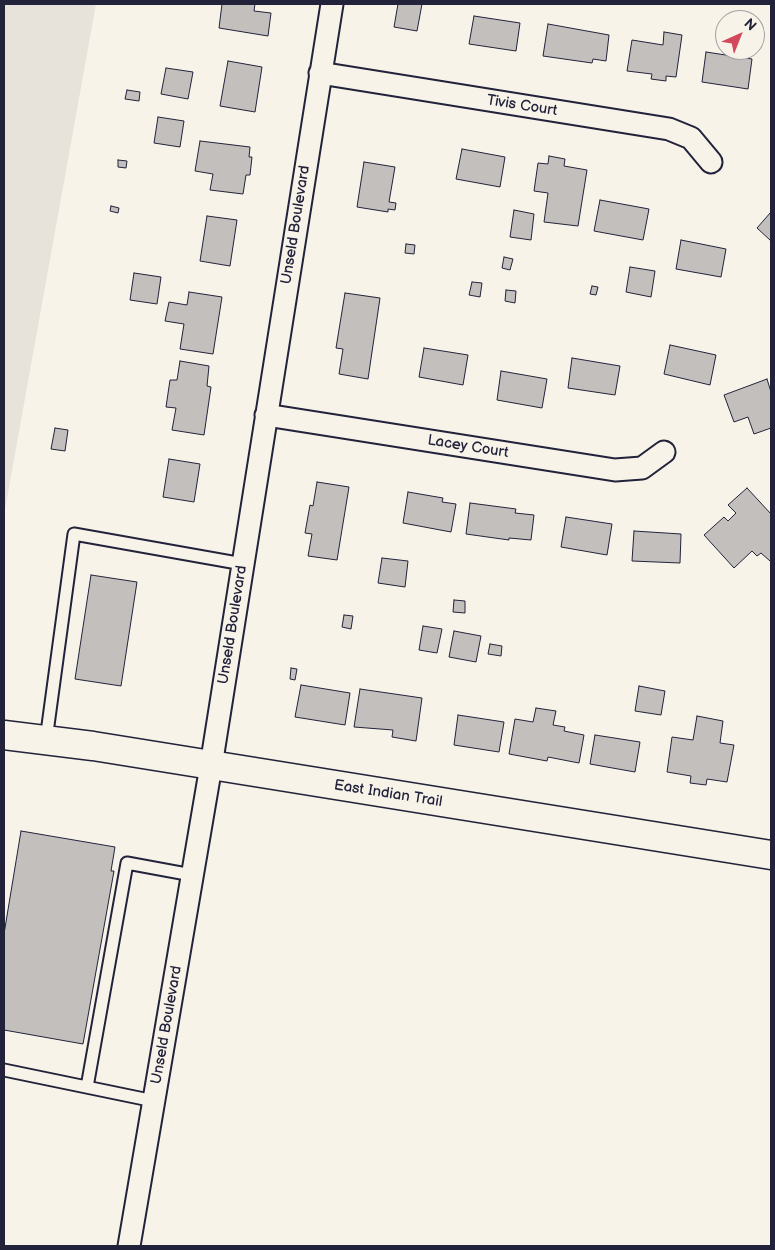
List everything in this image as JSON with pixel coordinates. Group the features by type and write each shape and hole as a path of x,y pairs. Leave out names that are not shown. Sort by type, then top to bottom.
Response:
{"main road":[{"name":"East Indian Trail","path":"4,735 46,740 771,855"}],"street":[{"name":"Unseld Boulevard","path":"129,1246 211,766 332,4"},
{"name":"Tivis Court","path":"320,73 669,129 691,138 711,162"},
{"name":"Lacey Court","path":"266,416 615,470 642,468 664,452"}],"lane":[{"path":"46,740 74,534 242,564"},
{"path":"87,1087 127,863 192,875"},
{"path":"4,1070 154,1101"}],"shaded area":[{"path":"4,4 96,4 4,515"}],"building":[{"path":"222,4 255,4 254,11 271,13 268,36 219,28"},
{"path":"398,4 422,4 417,31 394,27"},
{"path":"474,16 520,23 516,51 469,44"},
{"path":"548,24 609,35 606,61 593,59 592,63 543,56"},
{"path":"664,32 682,35 676,77 666,76 666,81 651,79 652,74 627,71 632,40 663,45"},
{"path":"706,52 715,53 715,60 752,60 748,89 702,82"},
{"path":"228,61 262,67 255,112 220,106"},
{"path":"166,68 193,72 188,99 161,94"},
{"path":"127,90 140,92 139,101 125,99"},
{"path":"158,117 184,121 180,147 154,143"},
{"path":"200,141 250,147 249,157 252,157 250,175 246,175 243,194 210,190 213,174 195,171"},
{"path":"462,149 505,157 500,187 456,179"},
{"path":"549,156 565,159 564,166 587,170 578,226 544,222 548,193 534,191 538,163 548,164"},
{"path":"118,160 127,161 126,168 118,167"},
{"path":"364,162 395,167 389,202 396,203 395,210 388,209 388,212 357,207"},
{"path":"600,200 649,209 643,240 594,231"},
{"path":"111,206 119,208 118,213 110,211"},
{"path":"514,210 534,214 531,240 510,237"},
{"path":"771,212 771,241 757,228"},
{"path":"207,216 237,220 230,266 200,261"},
{"path":"681,240 726,249 721,277 676,269"},
{"path":"406,244 415,245 414,254 405,253"},
{"path":"504,257 513,259 510,270 502,268"},
{"path":"630,267 655,271 651,297 626,292"},
{"path":"134,273 161,277 157,304 130,300"},
{"path":"472,282 482,283 480,297 469,295"},
{"path":"592,286 598,287 596,295 590,294"},
{"path":"506,290 516,291 515,303 505,301"},
{"path":"189,292 222,297 213,354 180,349 184,324 165,321 169,302 187,305"},
{"path":"345,293 380,298 368,379 339,374 343,349 336,348"},
{"path":"670,345 716,355 710,385 664,374"},
{"path":"424,348 468,355 463,385 419,377"},
{"path":"572,358 620,366 615,395 568,388"},
{"path":"180,361 209,366 207,386 211,387 204,435 172,430 176,408 166,407 170,380 177,380"},
{"path":"501,371 547,379 542,408 497,400"},
{"path":"767,379 771,392 771,428 754,434 748,417 734,422 724,395"},
{"path":"55,428 68,430 65,451 51,449"},
{"path":"169,459 200,464 194,502 163,497"},
{"path":"317,482 349,487 337,560 308,556 312,534 305,533 310,505 313,506"},
{"path":"747,488 771,514 771,560 761,553 757,556 752,551 734,568 704,535 724,517 728,521 736,513 728,505"},
{"path":"408,492 443,498 442,502 456,504 451,532 403,523"},
{"path":"470,503 516,509 515,513 534,515 531,540 509,538 509,540 466,534"},
{"path":"566,517 612,524 607,555 561,547"},
{"path":"634,531 681,534 680,563 632,561"},
{"path":"382,558 408,561 405,587 378,583"},
{"path":"91,575 137,582 121,686 75,679"},
{"path":"454,600 465,601 465,613 453,612"},
{"path":"344,615 353,616 351,629 342,627"},
{"path":"423,626 442,629 437,653 419,650"},
{"path":"454,631 481,636 476,662 449,657"},
{"path":"490,644 502,646 501,656 488,654"},
{"path":"291,668 297,669 295,680 290,679"},
{"path":"301,685 350,693 345,725 295,717"},
{"path":"639,686 665,691 661,715 635,711"},
{"path":"360,689 422,698 416,741 392,737 393,730 354,727"},
{"path":"536,708 556,711 553,725 565,727 564,731 584,735 579,763 548,757 547,761 509,754 515,719 533,722"},
{"path":"458,715 504,722 499,752 454,745"},
{"path":"697,716 723,721 720,743 734,745 727,782 707,779 706,785 690,783 691,776 667,772 672,737 693,740"},
{"path":"595,735 640,742 635,772 590,764"},
{"path":"21,831 115,847 111,871 114,871 83,1044 4,1030 4,934"}]}
